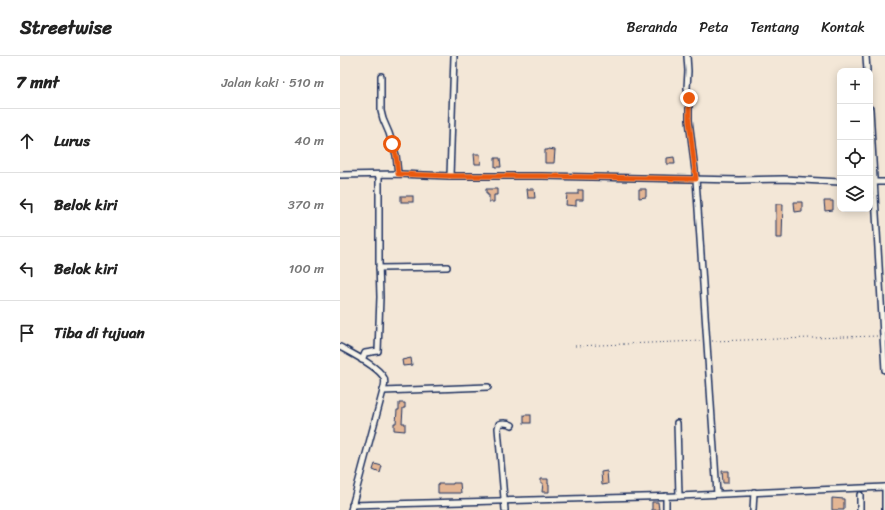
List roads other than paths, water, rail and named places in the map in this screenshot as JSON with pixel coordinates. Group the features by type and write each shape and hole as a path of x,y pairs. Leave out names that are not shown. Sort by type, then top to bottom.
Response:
{"street":[{"path":"450,176 454,56"},
{"path":"688,56 687,88 690,101 689,120 696,179 717,494"},
{"path":"866,56 868,68"},
{"path":"381,76 383,119 396,155 398,174"},
{"path":"871,140 872,176"},
{"path":"340,175 398,174 450,176 784,179 837,182"},
{"path":"362,360 365,353 378,351 380,297 380,175"},
{"path":"873,182 885,182"},
{"path":"873,196 885,370"},
{"path":"380,268 447,267"},
{"path":"340,347 375,368 384,377 385,381 352,508 885,487 885,510"},
{"path":"383,391 488,387"},
{"path":"505,510 499,425 504,422 512,425"},
{"path":"677,423 679,496"},
{"path":"753,510 754,492"},
{"path":"860,495 860,510"},
{"path":"666,496 666,510"}]}
